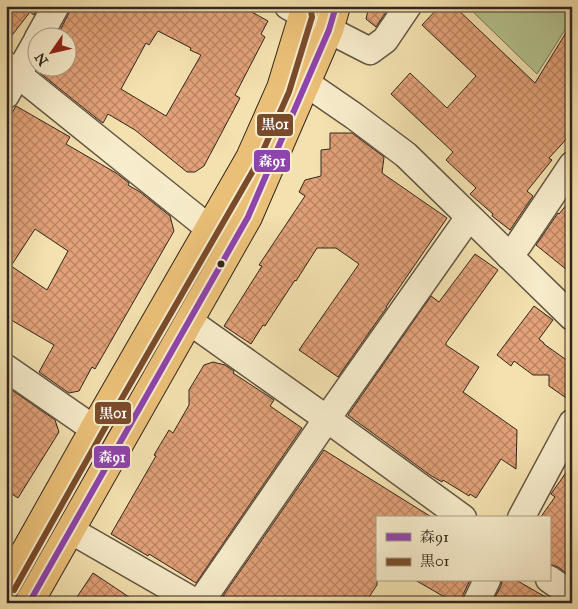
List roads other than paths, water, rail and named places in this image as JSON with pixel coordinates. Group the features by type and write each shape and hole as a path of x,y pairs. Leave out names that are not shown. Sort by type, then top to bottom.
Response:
{"main road":[{"path":"6,586 250,158 281,88 299,9"},
{"path":"29,603 248,217 333,18"}],"street":[{"path":"44,28 56,6"},
{"path":"299,9 333,18 370,51 385,40 408,6"},
{"path":"28,52 10,78 210,229"},
{"path":"306,83 406,155 572,316"},
{"path":"509,256 569,177"},
{"path":"70,530 199,603 469,217"},
{"path":"188,321 460,516"},
{"path":"6,368 94,429"},
{"path":"522,516 572,423"},
{"path":"550,581 572,595"},
{"path":"476,603 487,582"}]}
